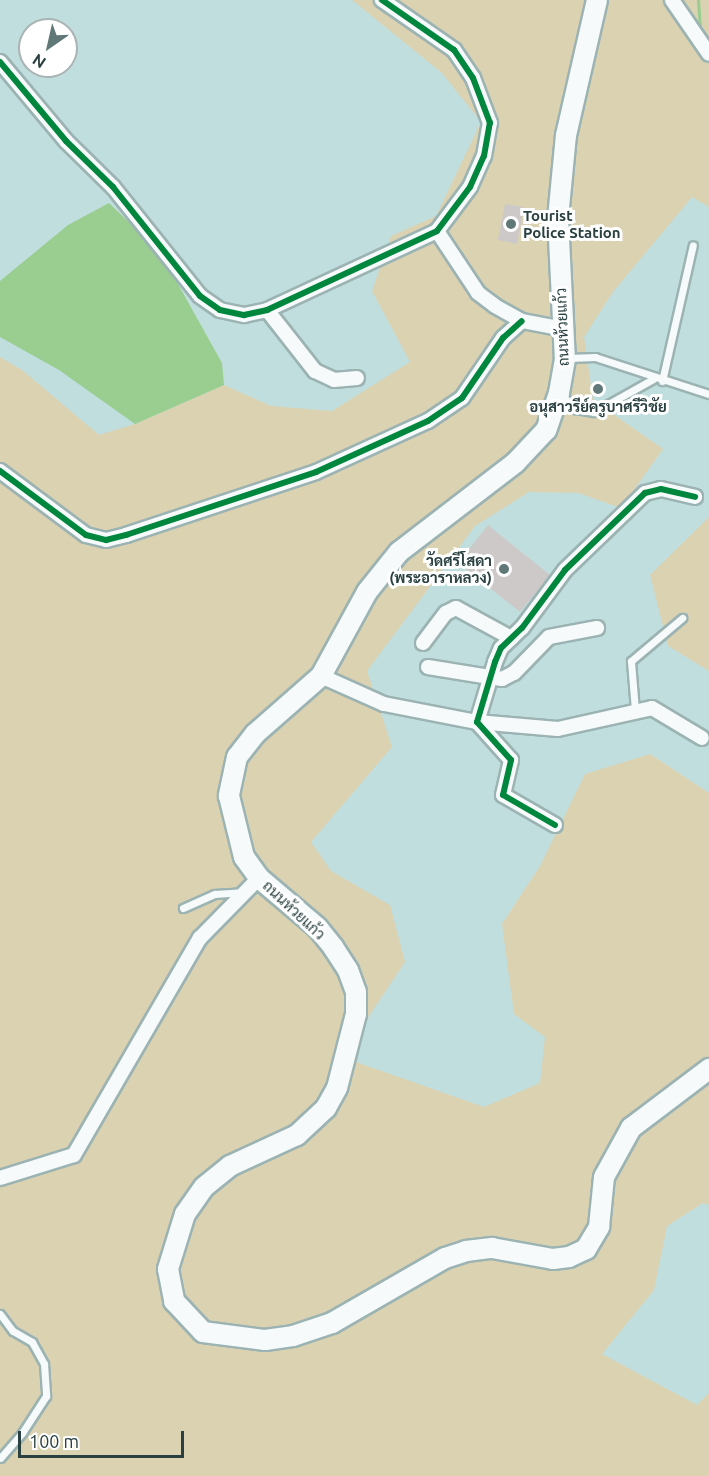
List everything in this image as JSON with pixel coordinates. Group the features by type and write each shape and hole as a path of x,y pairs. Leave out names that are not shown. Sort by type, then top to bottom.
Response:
{"main road":[{"name":"ถนนห้วยแก้ว","path":"597,0 564,159 558,218 565,359 559,393 546,430 490,484 399,552 380,572 321,676 255,734 237,757 231,776 230,796 236,834 244,857 259,878 316,927 333,947 348,970 356,992 356,1014 337,1088 326,1108 297,1135 230,1166 204,1187 185,1214 168,1269 174,1301 203,1332 237,1339 293,1336 332,1323 445,1258 466,1251 492,1248 553,1259 569,1257 586,1249 599,1227 604,1177 631,1128 709,1069"}],"street":[{"path":"0,62 66,141 113,187 200,296 220,310 244,315 267,310 437,231 470,187 484,156 490,123 473,78 454,50 382,0"},
{"path":"672,0 706,44"},
{"path":"437,231 478,293 522,321 564,329"},
{"path":"267,310 315,370 334,380 357,378"},
{"path":"0,471 86,536 106,540 316,472 428,421 462,398 503,338 522,321"},
{"path":"477,722 501,648 565,570 645,493 661,489 695,497"},
{"path":"423,643 446,613 456,608 511,638"},
{"path":"428,667 491,679 511,675 557,633 597,628"},
{"path":"321,676 384,704 477,722 558,729 652,708 702,738"},
{"path":"477,722 511,760 504,797 555,825"},
{"path":"0,1178 74,1155 200,938 259,878"}],"lane":[{"path":"662,381 693,244"},
{"path":"565,359 595,357 653,379 709,394"},
{"path":"559,393 575,409 594,412 653,379"},
{"path":"635,710 631,661 682,618"},
{"path":"183,908 215,894 245,892"},
{"path":"0,1314 13,1330 32,1342 44,1364 46,1395 22,1433 0,1458"}],"shaded area":[{"path":"352,0 709,0 709,207 692,197 613,292 584,337 593,400 663,449 621,508 578,493 529,492 475,526 367,671 392,747 311,842 331,871 390,905 405,962 363,1025 356,1062 484,1107 540,1083 545,1037 514,1014 502,924 540,866 585,774 650,754 709,793 709,1205 703,1203 667,1226 654,1290 602,1354 697,1405 709,1393 709,1476 0,1476 0,357 22,370 99,435 135,424 224,385 271,406 332,411 410,362 372,291 391,236 436,216 481,122 442,73"},
{"path":"109,203 135,228 173,275 222,363 224,385 135,424 59,370 0,337 0,281 68,225"},
{"path":"709,517 709,671 668,646 650,575"}],"building":[{"name":"Tourist Police Station","path":"505,204 524,207 517,244 498,240"},
{"name":"วัดศรีโสดา (พระอาราหลวง)","path":"488,525 550,575 520,612 458,563"}],"waterway":[{"path":"698,0 700,32"}],"cycle path":[{"path":"0,62 66,141 113,187 200,296 220,310 244,315 267,310 437,231 470,187 484,156 490,123 473,78 454,50 382,0"},
{"path":"0,471 86,535 106,540 126,535 316,472 428,421 462,398 503,338 522,321"},
{"path":"555,825 503,795 511,760 477,722 495,662 501,648 522,628 565,570 645,493 661,489 695,497"}],"place":[{"name":"Tourist Police Station","path":"511,224"},
{"name":"อนุสาวรีย์ครูบาศรีวิชัย","path":"598,389"},
{"name":"วัดศรีโสดา (พระอาราหลวง)","path":"504,569"}]}
